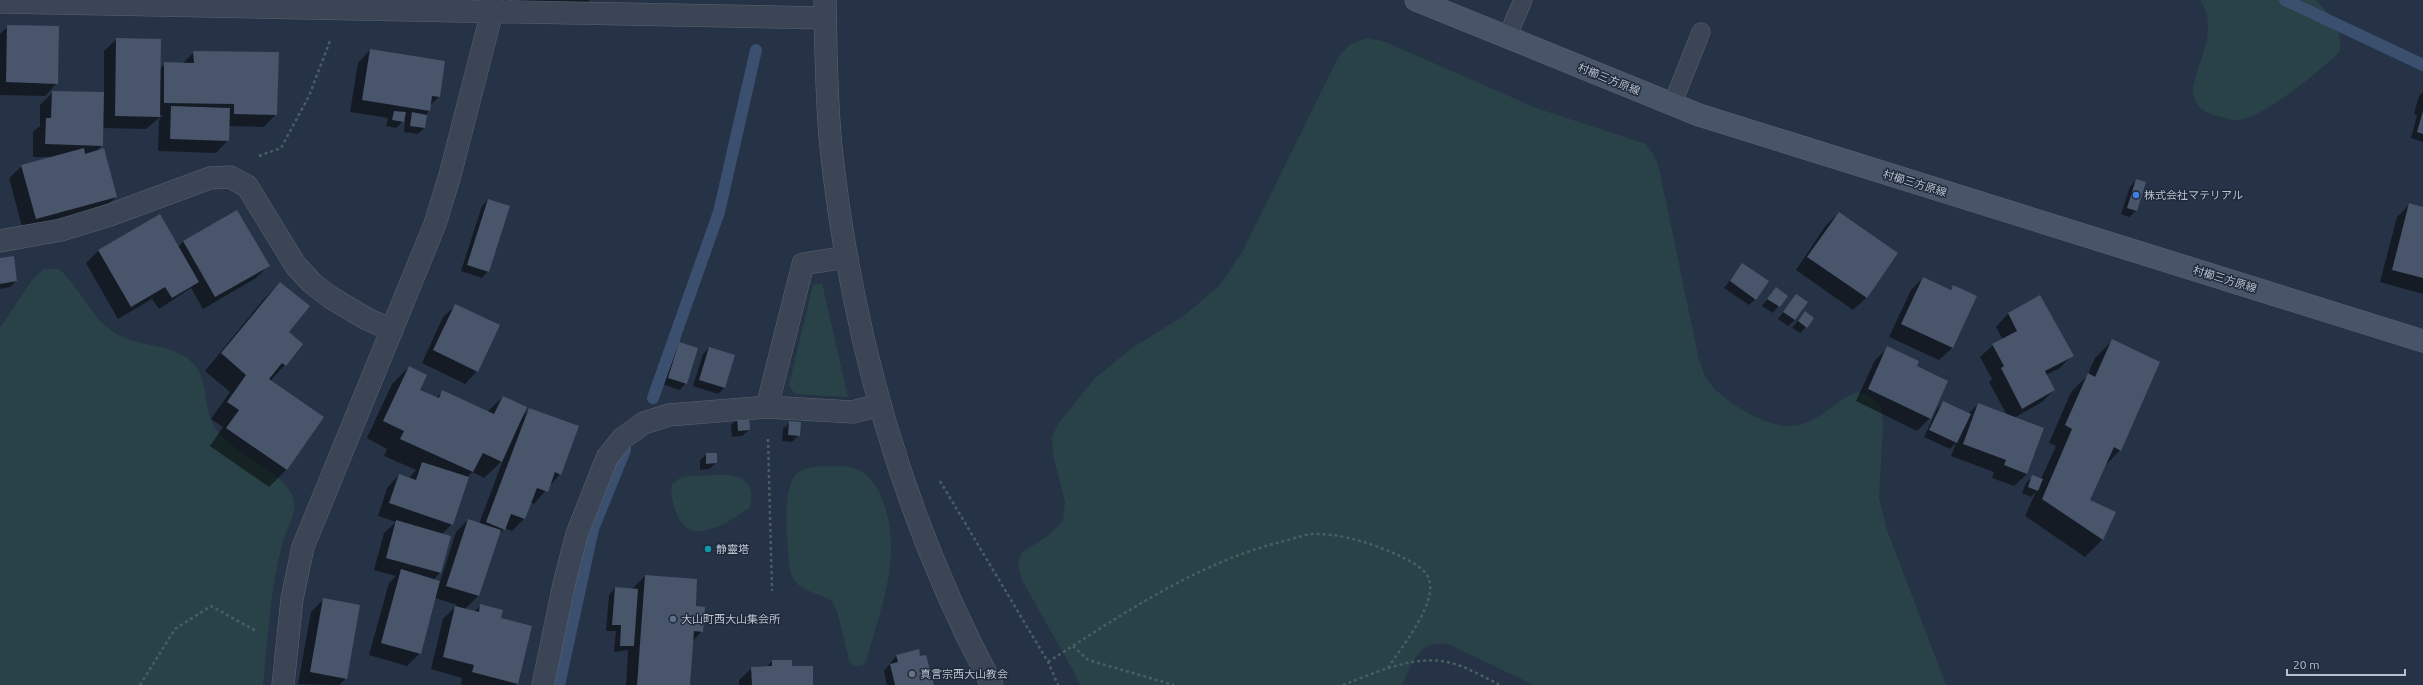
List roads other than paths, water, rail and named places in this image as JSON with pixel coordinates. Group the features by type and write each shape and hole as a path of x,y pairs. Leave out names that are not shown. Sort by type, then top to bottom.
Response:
{"main road":[{"name":"村櫛三方原線","path":"1416,0 1672,105 1771,139 2423,341"}],"street":[{"path":"0,2 334,9 492,6 825,9 831,145 846,257 880,405 917,518 943,583 992,685"},
{"path":"283,685 292,599 303,547 392,330 443,200 492,6"},
{"path":"0,241 61,230 210,178 230,178 247,186 296,266 312,283 330,298 367,320 392,330"},
{"path":"767,407 803,264 846,257"},
{"path":"543,685 567,571 577,534 607,458 623,438 644,423 669,415 767,407 852,412 880,405"}],"lane":[{"path":"1507,37 1522,0"},
{"path":"1672,105 1701,32"}],"waterway":[{"path":"2285,0 2423,65"},
{"path":"653,398 719,212 756,50"},
{"path":"559,685 593,529 625,450"}],"place":[{"name":"株式会社マテリアル","path":"2136,195"},
{"name":"静靈塔","path":"708,549"},
{"name":"大山町西大山集会所","path":"673,619"},
{"name":"真言宗西大山教会","path":"912,674"}]}
